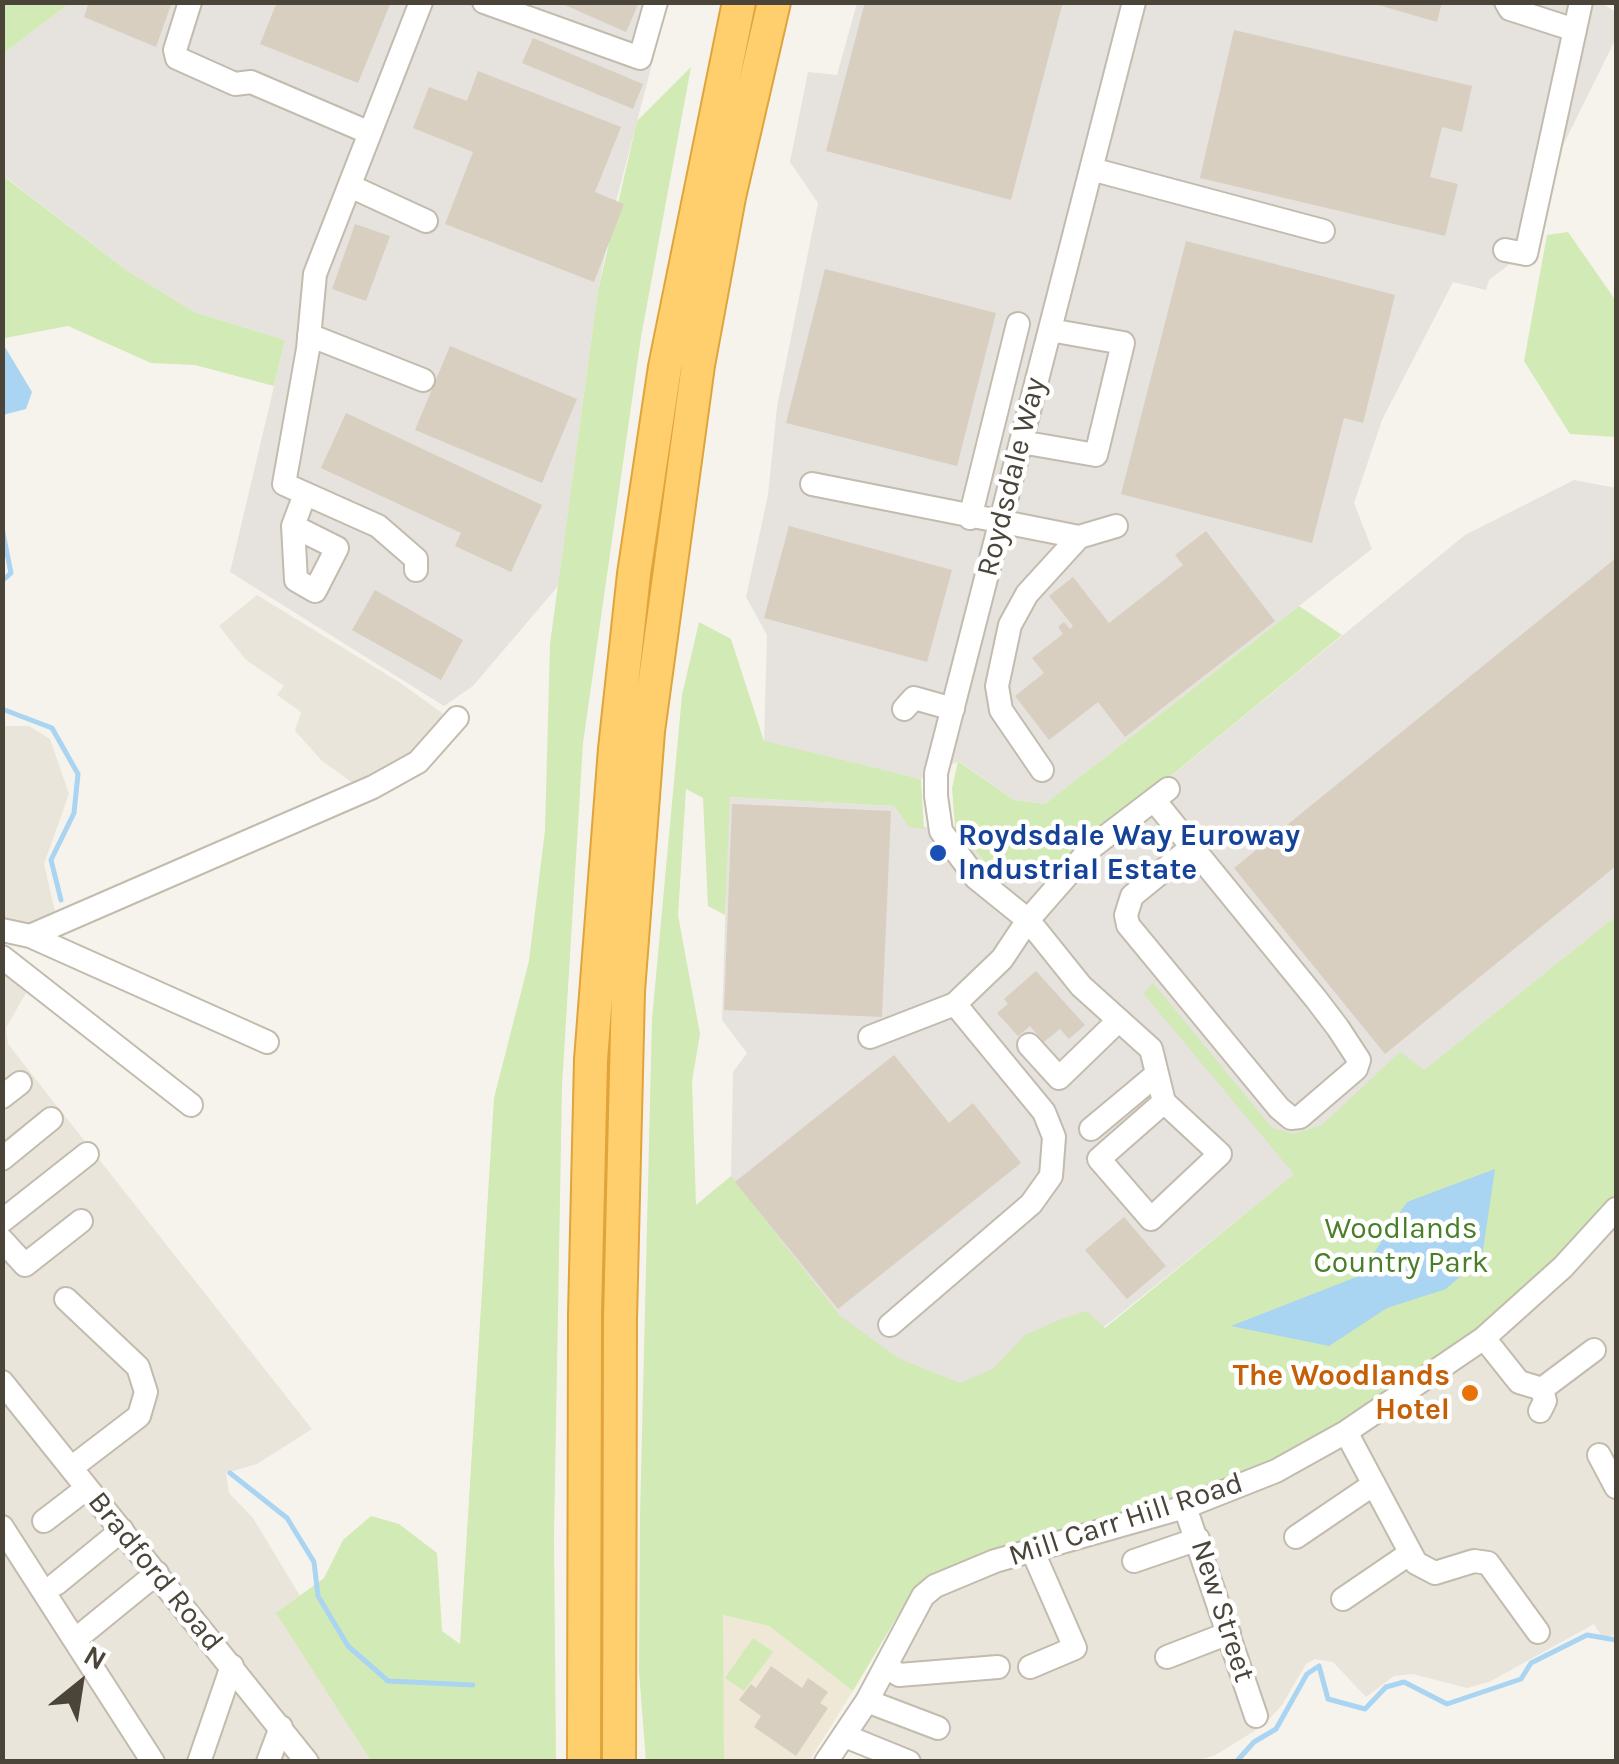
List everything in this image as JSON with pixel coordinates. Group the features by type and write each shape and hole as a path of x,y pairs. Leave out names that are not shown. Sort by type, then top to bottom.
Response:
{"highway":[{"path":"584,1762 585,1315 591,1060 615,749 634,574 665,368 739,2"},
{"path":"619,1762 620,1320 628,991 648,732 698,365 774,2"},
{"path":"760,58 782,2"}],"street":[{"path":"190,2 181,25 177,58 235,84 250,82 370,133"},
{"path":"416,570 416,559 378,526 284,484 308,342 315,274 421,2"},
{"path":"484,2 640,58 656,2"},
{"name":"Roydsdale Way","path":"1134,2 936,773 941,830 976,878 1028,920 1082,986 1152,1050 1164,1102"},
{"path":"1506,2 1510,9 1575,30"},
{"path":"1505,250 1526,254 1581,2"},
{"path":"1091,170 1323,231"},
{"path":"350,186 426,221"},
{"path":"970,518 1018,324"},
{"path":"1021,442 1096,455 1123,343 1050,330"},
{"path":"308,342 422,380"},
{"path":"812,484 1079,537 1116,526"},
{"path":"293,526 305,494"},
{"path":"1042,770 1001,710 996,686 1010,625 1027,594 1079,537"},
{"path":"904,709 914,698 953,709"},
{"path":"30,936 373,788 418,762 458,718"},
{"path":"875,1034 955,1004 1002,960 1028,920 1092,847 1161,795 1192,847 1338,1028 1359,1060 1356,1069 1300,1117 1291,1118 1278,1108 1128,925 1126,916 1132,896 1192,847"},
{"path":"2,930 30,936 267,1042"},
{"path":"2,958 190,1105"},
{"path":"890,1325 1031,1204 1051,1176 1054,1137 1044,1112 955,1004"},
{"path":"1029,1045 1059,1078 1119,1020"},
{"path":"1090,1129 1157,1074"},
{"path":"1164,1102 1220,1154 1151,1219 1099,1159 1164,1102"},
{"path":"2,1159 52,1118"},
{"path":"2,1221 87,1154"},
{"name":"Mill Carr Hill Road","path":"826,1762 867,1702 923,1596 935,1586 1185,1507 1276,1471 1346,1432 1484,1338 1564,1267 1616,1210"},
{"path":"10,1252 81,1222"},
{"path":"66,1299 138,1368 146,1392 139,1416 72,1468"},
{"path":"1484,1338 1520,1382 1541,1400 1594,1350"},
{"name":"Bradford Road","path":"2,1382 307,1762"},
{"path":"1346,1432 1409,1554 1422,1568 1435,1573 1474,1561 1488,1563 1538,1632"},
{"path":"1599,1455 1616,1487"},
{"path":"1296,1537 1374,1484"},
{"path":"44,1521 87,1488"},
{"name":"New Street","path":"1185,1507 1256,1716"},
{"path":"2,1527 152,1762"},
{"path":"56,1584 122,1530"},
{"path":"1134,1561 1198,1539"},
{"path":"1030,1667 1075,1648 1033,1552"},
{"path":"1343,1599 1409,1554"},
{"path":"76,1639 157,1573"},
{"path":"1167,1657 1229,1633"},
{"path":"199,1762 232,1666"},
{"path":"886,1666 899,1675 998,1667"},
{"path":"867,1702 938,1728"},
{"path":"268,1762 282,1728"},
{"path":"845,1736 909,1762"}],"shaded area":[{"path":"1600,2 1616,12 1616,38 1546,180 1519,257 1489,280 1486,290 1453,282 1382,420 1354,503 1372,549 1045,804 1014,800 959,761 921,779 764,742 767,635 746,597 768,495 777,407 818,203 790,162 808,72 837,75 857,3"},
{"path":"70,3 668,3 613,213 598,291 558,586 473,686 444,706 230,572 285,340 194,312 126,270 3,175 3,54"},
{"path":"1574,480 1616,488 1616,916 1008,1404 811,1327 731,1176 733,1072 747,1053 722,1020 729,797 894,806 909,827 955,827 986,863 1013,878 1043,881 1465,535"},
{"path":"257,595 402,684 460,726 372,797 321,760 295,731 301,712 277,695 284,686 246,660 219,626"},
{"path":"2,726 29,726 50,739 69,794 44,864 55,911 3,938"},
{"path":"2,953 35,977 6,1028 8,1044 312,1429 257,1464 226,1473 229,1493 253,1518 300,1596 277,1613 371,1761 3,1761"},
{"path":"1616,1209 1616,1635 1602,1637 1594,1624 1489,1682 1467,1688 1413,1674 1394,1676 1366,1697 1333,1662 1315,1659 1306,1664 1282,1705 1264,1725 1214,1756 1193,1761 886,1761 845,1736 923,1596"},
{"path":"722,1615 769,1626 853,1691 809,1761 724,1761"}],"green space":[{"path":"3,2 70,2 70,3 3,54"},
{"path":"691,67 641,337 583,743 562,1086 554,1536 556,1761 371,1761 276,1613 324,1578 343,1540 371,1516 399,1524 437,1553 442,1631 460,1644 494,1098 529,961 545,830 550,644 598,291 637,121"},
{"path":"2,175 126,270 194,312 285,340 274,386 195,365 151,363 68,326 5,338"},
{"path":"1568,232 1616,301 1616,437 1570,434 1524,361 1547,235"},
{"path":"1299,606 1342,635 1043,881 1013,878 986,863 955,827 952,788 958,761 1014,800 1045,804"},
{"name":"Woodlands Country Park","path":"699,622 731,639 764,741 921,779 924,829 909,827 894,806 730,797 725,915 708,906 703,798 686,789 678,915 700,1034 692,1081 696,1205 731,1176 840,1316 900,1359 960,1383 993,1369 1025,1335 1064,1318 1086,1311 1105,1328 1294,1174 1143,993 1153,983 1272,1128 1294,1134 1322,1125 1400,1052 1424,1070 1616,916 1616,1209 1484,1338 1276,1471 935,1586 907,1600 853,1691 769,1626 723,1615 724,1761 646,1762 639,1671 640,1516 652,1019 682,695"},
{"path":"753,1638 773,1652 744,1691 725,1678"}],"water":[{"path":"2,342 32,392 26,409 3,415"},
{"path":"1495,1169 1482,1257 1446,1289 1387,1308 1329,1346 1231,1326 1359,1276 1407,1202"}],"building":[{"path":"89,2 172,2 156,47 84,17"},
{"path":"277,2 391,2 358,83 260,44"},
{"path":"558,2 639,2 626,32"},
{"path":"865,2 1063,2 1011,200 826,151"},
{"path":"1368,2 1442,2 1437,22"},
{"path":"1234,30 1472,86 1462,132 1442,127 1430,177 1458,184 1445,236 1200,178"},
{"path":"533,38 643,84 633,109 522,63"},
{"path":"478,71 621,127 595,192 624,204 594,282 445,224 473,152 413,128 429,87 467,101"},
{"path":"355,224 390,236 366,301 332,289"},
{"path":"1186,241 1395,295 1363,423 1344,418 1312,543 1121,494"},
{"path":"825,269 996,313 957,466 786,423"},
{"path":"450,346 577,399 542,483 415,430"},
{"path":"346,413 542,505 511,572 455,546 461,533 321,468"},
{"path":"789,526 952,570 927,662 764,618"},
{"path":"1206,531 1275,621 1125,737 1098,702 1049,740 1015,696 1044,673 1032,658 1063,634 1058,627 1064,622 1070,629 1073,626 1049,596 1073,577 1109,623 1183,565 1175,555"},
{"path":"1616,558 1616,866 1385,1054 1234,868"},
{"path":"375,590 463,640 441,680 352,630"},
{"path":"732,804 891,811 882,1017 724,1010"},
{"path":"1036,971 1085,1025 1069,1039 1060,1029 1044,1042 1030,1026 1018,1036 997,1013 1008,1004 1004,999"},
{"path":"894,1055 949,1123 973,1103 1021,1163 838,1309 735,1182"},
{"path":"1124,1217 1166,1266 1127,1299 1085,1250"},
{"path":"771,1666 802,1688 808,1678 828,1692 820,1703 828,1708 796,1756 754,1727 761,1716 739,1700 751,1684 756,1688"}],"waterway":[{"path":"2,528 11,573 2,581"},
{"path":"2,709 52,728 78,774 74,813 51,860 61,900"},
{"path":"230,1473 287,1518 314,1562 318,1596 348,1646 388,1681 473,1685"},
{"path":"1236,1762 1254,1742 1276,1729 1307,1674 1319,1666 1328,1699 1365,1709 1386,1687 1404,1682 1447,1704 1521,1679 1531,1663 1587,1635 1616,1640"}],"place":[{"name":"Roydsdale Way Euroway Industrial Estate","path":"938,853"},
{"name":"The Woodlands Hotel","path":"1470,1393"}]}
